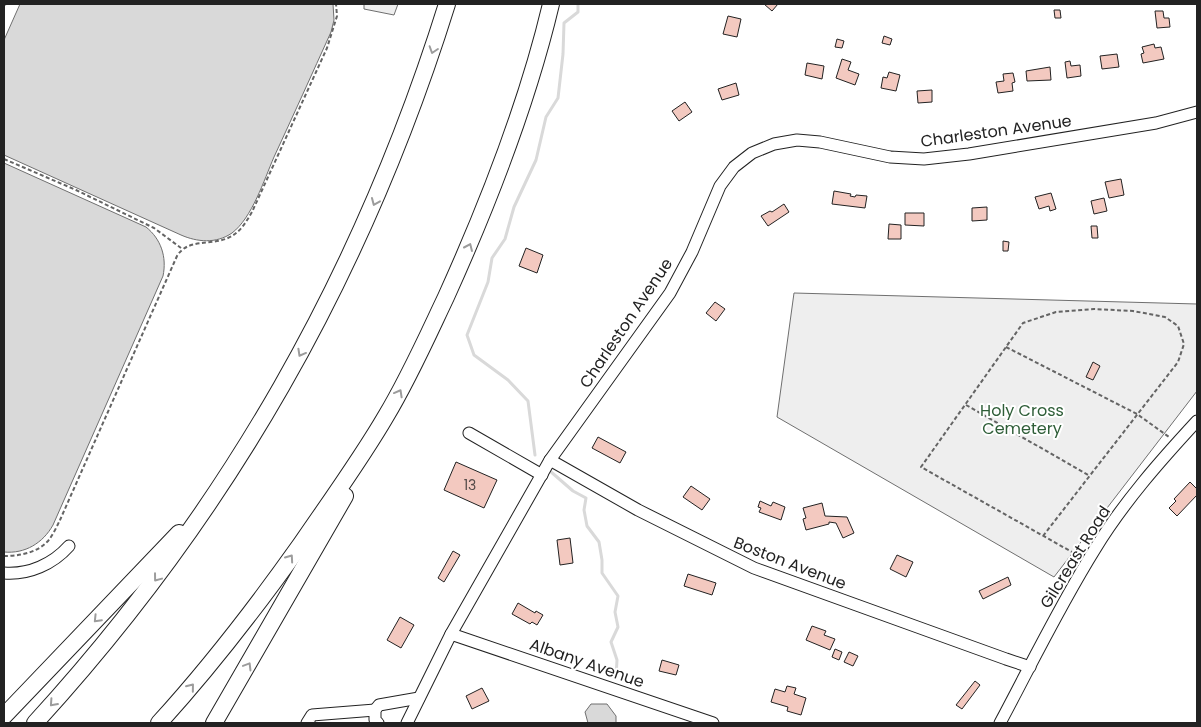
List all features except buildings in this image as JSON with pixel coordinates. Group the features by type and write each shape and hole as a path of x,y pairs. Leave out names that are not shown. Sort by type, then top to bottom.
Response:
{"highway":[{"path":"35,723 132,610 176,552 215,495 290,373 329,301 360,235 428,65 447,4"},
{"path":"214,723 361,468 418,356 491,193 533,71 551,4"},
{"path":"159,723 252,611 321,515 386,417"},
{"path":"4,716 215,495"}],"street":[{"name":"Charleston Avenue","path":"408,723 451,634 550,460 670,293 692,252 720,186 734,168 752,153 774,144 797,140 820,142 890,156 924,160 1156,123 1197,112"},
{"name":"Gilcreast Road","path":"1000,723 1060,609 1108,529 1177,443 1197,422"},
{"path":"469,433 542,475"},
{"name":"Boston Avenue","path":"550,460 638,510 754,568 1030,666"},
{"path":"4,573 24,572 43,566 60,556 69,546"},
{"name":"Albany Avenue","path":"451,634 714,723"},
{"path":"378,723 375,720 375,710 379,705 419,698"},
{"path":"307,723 312,715 375,710"}],"path":[{"path":"4,556 27,553 38,549 49,540 60,520 181,248 214,243 229,238 243,227 260,198 327,48 337,16 336,4"},
{"path":"4,159 76,190 154,228 181,248"},
{"path":"1043,536 1178,362 1184,344 1178,326 1165,317 1133,311 1094,309 1056,312 1023,323 921,467 1043,536 1088,561"},
{"path":"1006,347 1137,414 1177,443"},
{"path":"966,404 1090,476"}],"green space":[{"path":"364,4 398,4 394,15 364,9"},
{"name":"Holy Cross Cemetery","path":"794,293 1197,304 1197,391 1054,577 777,417"}],"shaded area":[{"path":"20,4 333,4 334,20 331,32 262,187 246,218 226,237 207,241 181,235 4,155 4,40"},
{"path":"4,163 146,227 156,237 162,249 164,262 163,276 53,525 44,537 33,546 12,552 4,552"},
{"path":"591,704 607,704 616,716 616,723 588,723 585,712"}],"waterway":[{"path":"535,455 528,401 508,380 474,355 467,335 488,282 492,258 505,239 514,207 536,160 546,117 558,98 564,23 578,12 578,4"},
{"path":"550,471 573,491 586,498 584,510 587,526 599,542 602,573 618,596 615,612 618,627 611,642 617,660 616,677"}]}
